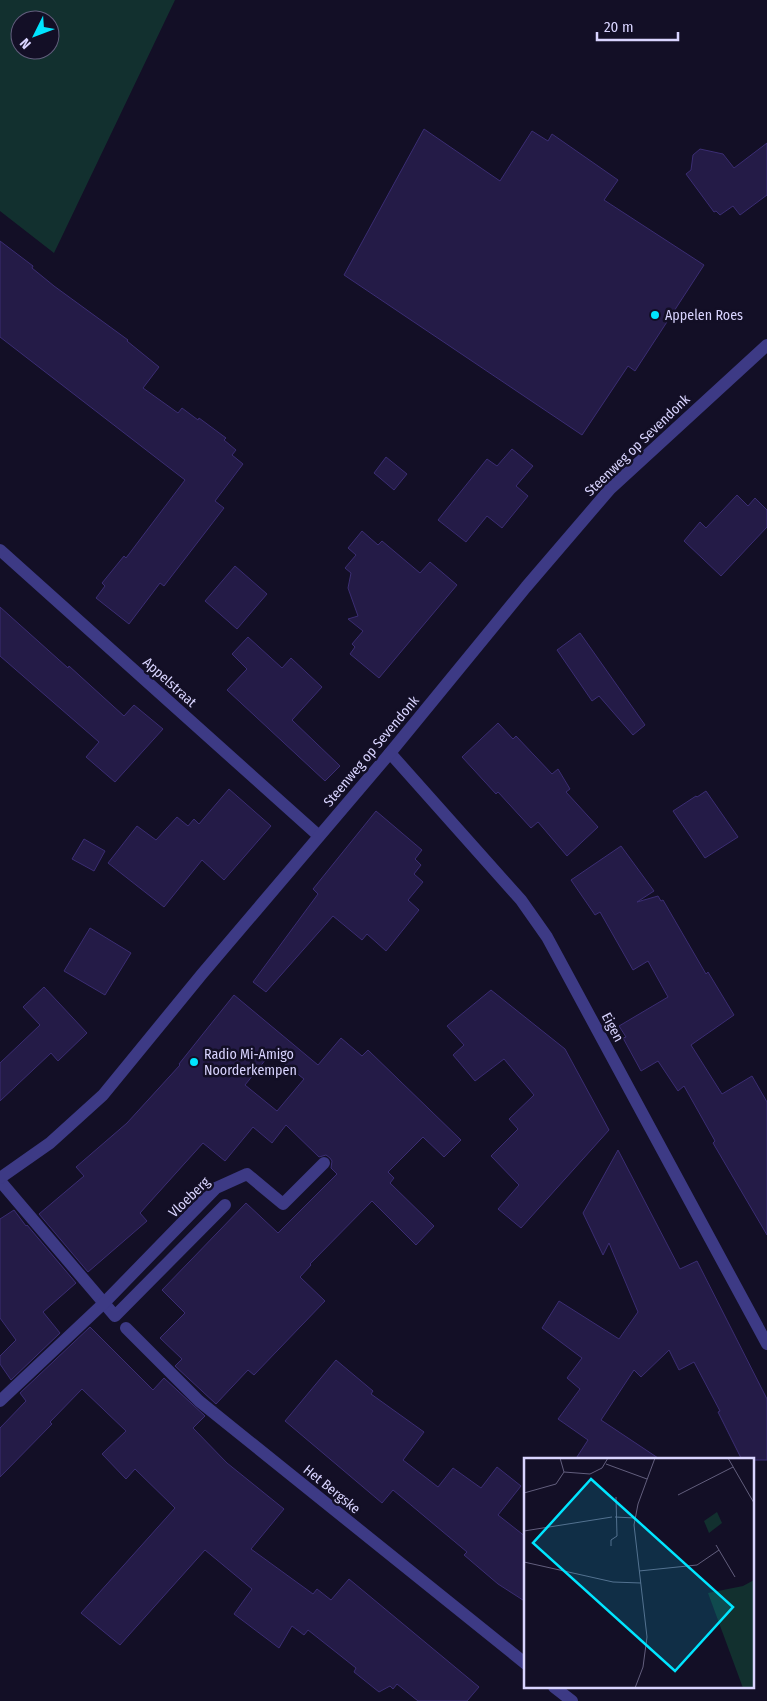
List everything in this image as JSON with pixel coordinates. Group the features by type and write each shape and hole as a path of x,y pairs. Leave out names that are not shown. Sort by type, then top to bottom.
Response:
{"street":[{"name":"Steenweg op Sevendonk","path":"0,1179 50,1143 103,1095 202,974 390,754 610,489 767,345"},
{"name":"Appelstraat","path":"0,550 319,836"},
{"name":"Eigen","path":"390,754 520,900 547,937 767,1344"},
{"name":"Vloeberg","path":"0,1401 104,1303 216,1188 247,1174 283,1204 324,1163"},
{"path":"0,1179 115,1316 226,1205"},
{"name":"Het Bergske","path":"126,1328 199,1401 524,1662"},
{"path":"555,1688 572,1701"}],"green space":[{"path":"0,0 175,0 54,253 0,211"}],"building":[{"path":"424,129 500,181 532,131 548,141 552,134 618,180 604,200 704,265 635,371 628,366 582,435 344,275"},
{"path":"767,143 767,195 740,215 733,206 720,215 716,211 714,212 686,174 691,170 693,155 700,149 723,154 734,168"},
{"path":"0,241 33,266 32,268 54,286 128,340 159,367 143,388 178,413 182,408 226,438 224,440 236,450 232,455 243,464 215,501 224,508 164,586 160,583 129,624 96,598 105,586 102,583 124,556 126,558 185,480 0,337"},
{"path":"512,449 533,466 516,486 528,496 502,528 487,516 466,542 438,520 487,459 497,466"},
{"path":"386,457 407,474 394,490 374,473"},
{"path":"737,495 748,506 755,498 767,510 767,527 721,576 684,541 700,522 706,528"},
{"path":"362,531 378,545 382,541 420,573 430,562 457,585 379,678 350,654 355,647 352,644 363,631 348,619 358,616 348,588 351,573 345,568 356,555 348,548"},
{"path":"235,566 267,594 237,629 205,601"},
{"path":"0,607 124,716 134,705 163,729 115,782 86,757 99,742 0,656"},
{"path":"580,633 645,725 633,735 599,696 592,701 557,650"},
{"path":"248,637 282,668 291,658 322,687 292,720 340,766 325,781 227,690 247,669 232,654"},
{"path":"498,723 513,739 516,736 552,774 558,769 570,789 566,792 598,827 567,856 538,822 531,828 462,757"},
{"path":"229,789 271,826 224,880 202,860 164,907 108,863 137,826 156,840 177,817 188,826 194,819 199,824"},
{"path":"706,791 738,837 705,858 673,811"},
{"path":"376,811 422,850 415,859 421,865 414,874 423,882 408,900 419,910 386,951 367,934 362,940 333,916 266,992 253,982 318,894 313,889"},
{"path":"84,839 105,851 94,871 72,859"},
{"path":"621,846 654,891 637,902 658,896 661,901 663,900 706,974 708,972 734,1015 691,1045 722,1094 752,1076 767,1102 767,1235 713,1143 715,1141 684,1086 678,1091 658,1061 641,1071 623,1038 626,1037 619,1026 668,997 648,961 633,970 600,912 595,915 571,880"},
{"path":"90,928 131,953 105,995 64,971"},
{"path":"44,987 87,1033 58,1061 51,1053 0,1101 0,1063 40,1025 23,1007"},
{"path":"491,990 565,1049 609,1130 521,1228 498,1209 519,1185 491,1156 518,1129 509,1119 534,1095 504,1059 475,1081 453,1055 464,1045 447,1026"},
{"path":"234,995 318,1065 341,1038 362,1056 368,1050 461,1140 444,1157 423,1137 388,1172 394,1178 390,1183 434,1226 416,1245 372,1201 310,1264 300,1277 325,1301 254,1375 248,1370 216,1404 175,1366 182,1359 160,1338 185,1313 162,1290 246,1203 278,1233 337,1174 331,1168 332,1161 330,1158 326,1155 319,1157 286,1125 272,1143 253,1127 225,1161 203,1143 140,1213 147,1221 88,1272 39,1214 84,1176 76,1167 127,1123 179,1064","holes":["271,1053 304,1079 277,1111 245,1085"]},
{"path":"618,1150 680,1269 697,1261 767,1399 767,1460 741,1458 718,1412 720,1411 694,1362 679,1370 669,1350 641,1377 634,1370 601,1420 658,1458 576,1458 588,1440 558,1419 580,1389 567,1378 582,1358 542,1328 559,1301 619,1339 638,1312 609,1243 603,1255 583,1213"},
{"path":"14,1210 76,1283 43,1312 60,1333 11,1380 0,1364 0,1356 16,1340 0,1318 0,1219"},
{"path":"90,1327 153,1390 164,1378 205,1416 193,1428 227,1463 284,1509 251,1549 313,1594 317,1589 331,1600 349,1579 479,1687 467,1701 418,1701 397,1684 393,1689 390,1686 379,1692 354,1672 356,1668 308,1630 304,1635 292,1626 279,1648 234,1614 252,1589 205,1550 120,1645 81,1613 175,1508 135,1469 126,1479 102,1454 126,1431 82,1389 50,1422 52,1424 0,1477 0,1428 26,1401 20,1393"},
{"path":"336,1360 373,1391 371,1394 424,1432 403,1460 438,1487 453,1468 481,1488 497,1467 521,1486 498,1515 524,1535 524,1601 498,1584 464,1555 467,1552 393,1490 382,1503 285,1421"}],"place":[{"name":"Appelen Roes","path":"655,315"},
{"name":"Radio Mi-Amigo Noorderkempen","path":"194,1062"}]}
